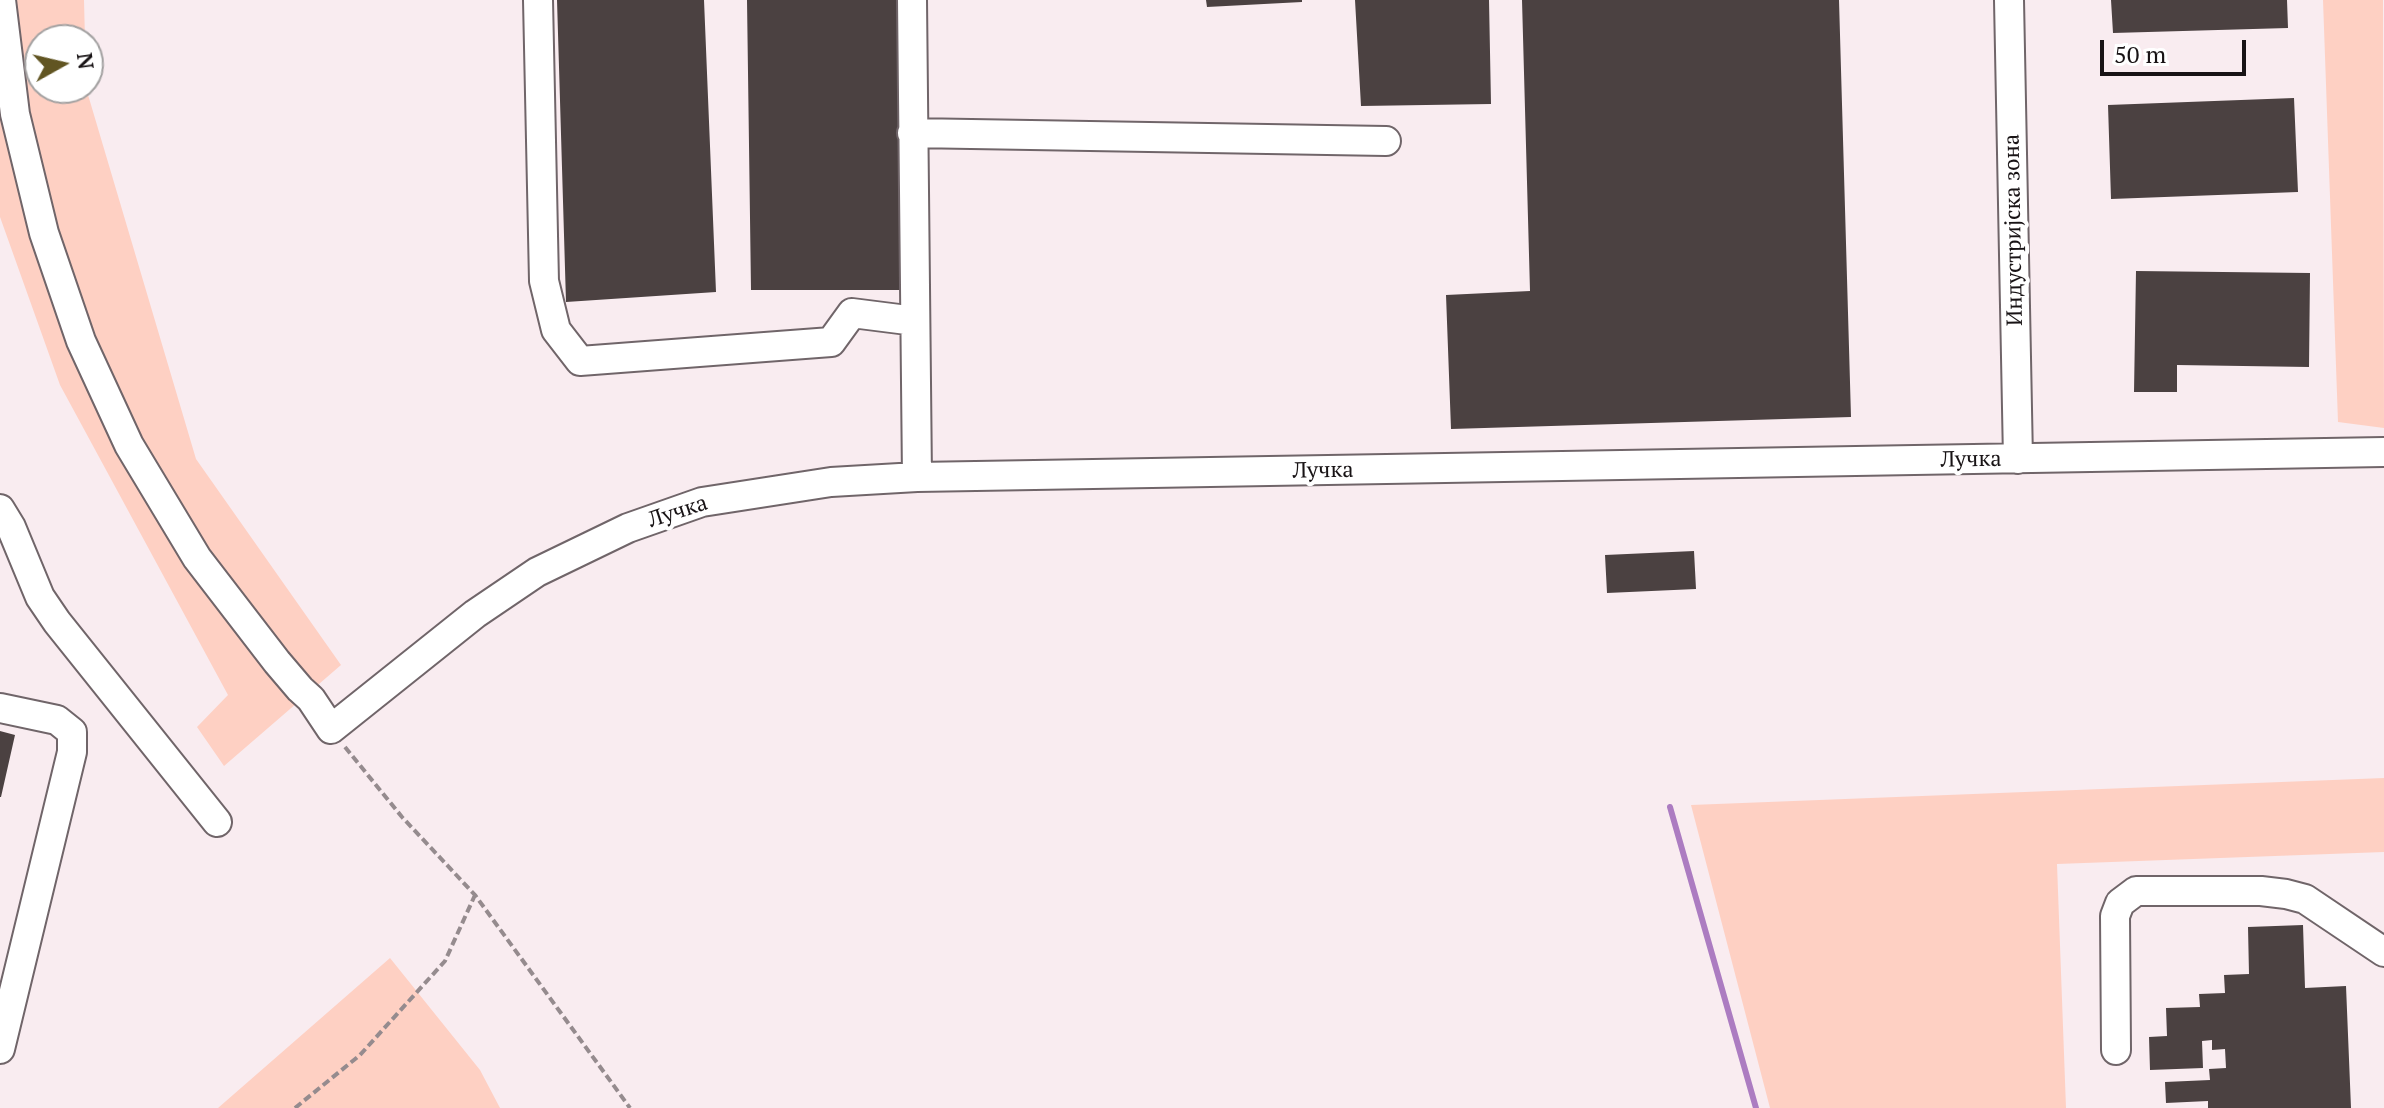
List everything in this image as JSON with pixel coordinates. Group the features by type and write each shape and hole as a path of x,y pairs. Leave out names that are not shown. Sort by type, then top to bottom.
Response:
{"street":[{"path":"1,0 15,114 44,233 81,341 129,445 197,558 277,662 311,699 331,729"},
{"path":"538,0 544,281 556,330 580,361 831,342 852,313 915,321"},
{"path":"912,0 917,477"},
{"name":"Индустријска зона","path":"2009,0 2018,459"},
{"path":"912,133 1386,141"},
{"name":"Лучка","path":"331,729 475,614 537,572 628,528 702,502 831,482 917,477 2384,452"},
{"path":"0,509 11,527 40,597 57,622 217,822"},
{"path":"0,708 57,720 72,732 72,752 0,1049"},
{"path":"2116,1050 2115,916 2120,903 2136,891 2261,891 2286,894 2305,899 2384,952"}],"path":[{"path":"331,729 402,817 475,895 630,1108"},
{"path":"295,1108 360,1055 445,961 475,895"}],"shaded area":[{"path":"0,0 84,0 85,24 24,24 24,104 91,104 196,459 341,665 224,766 197,727 228,695 60,385 0,217"},
{"path":"2323,0 2383,0 2384,428 2338,422"},
{"path":"2384,778 2384,852 2057,864 2066,1108 1770,1108 1691,805"},
{"path":"390,958 480,1070 500,1108 218,1108"}],"building":[{"path":"557,0 704,0 716,292 566,302"},
{"path":"747,0 899,0 907,290 751,290"},
{"path":"1206,0 1302,0 1302,2 1207,7"},
{"path":"1355,0 1489,0 1491,104 1361,106"},
{"path":"1522,0 1839,0 1851,417 1451,429 1446,295 1530,291"},
{"path":"2111,0 2287,0 2288,28 2113,33"},
{"path":"2294,98 2298,192 2111,199 2108,105"},
{"path":"2136,271 2310,273 2309,367 2177,365 2177,392 2134,392"},
{"path":"1694,551 1696,589 1607,593 1605,555"},
{"path":"0,731 15,735 1,797 0,797"},
{"path":"2303,925 2305,988 2346,986 2351,1108 2208,1108 2208,1101 2166,1103 2165,1082 2210,1080 2209,1069 2226,1068 2225,1049 2212,1050 2212,1040 2202,1041 2203,1068 2150,1070 2149,1037 2167,1036 2166,1008 2200,1007 2199,994 2225,993 2224,975 2249,974 2248,927"}],"waterway":[{"path":"1670,807 1756,1108"}]}
